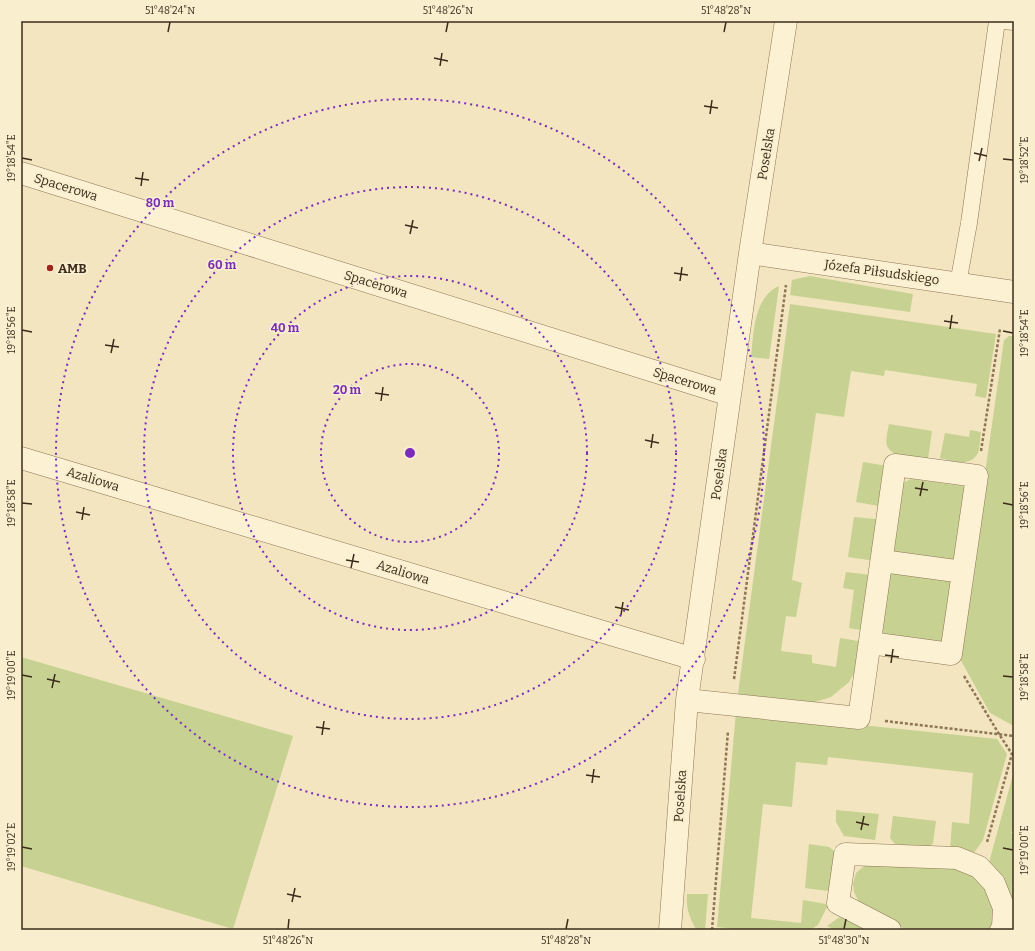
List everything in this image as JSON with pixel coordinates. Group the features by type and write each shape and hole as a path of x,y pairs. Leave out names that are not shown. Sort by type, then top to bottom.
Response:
{"street":[{"name":"Poselska","path":"671,930 687,700 694,659 750,253 786,21"},
{"name":"Spacerowa","path":"21,173 730,395"},
{"name":"Józefa Piłsudskiego","path":"750,253 1014,292"},
{"name":"Azaliowa","path":"21,458 694,659"},
{"path":"687,700 730,706 859,718 895,465 977,476 951,654 870,643"},
{"path":"882,561 963,572"},
{"path":"890,930 838,903 846,854 957,858 979,867 994,883 1004,908 1003,927 1001,930"}],"lane":[{"path":"958,284 969,223 997,21"},
{"path":"1003,21 1014,22"}],"path":[{"path":"712,930 730,706 789,259"},
{"path":"977,476 1000,329"},
{"path":"951,654 999,734 1013,752 979,867"},
{"path":"859,718 1014,736"}],"green space":[{"path":"810,276 913,294 910,312 790,295 792,280"},
{"path":"779,286 769,359 751,357 756,317 764,299 770,292"},
{"path":"790,304 996,334 986,398 975,396 977,384 885,370 884,376 851,371 844,417 816,413 792,580 802,583 796,617 786,616 781,651 812,655 812,663 836,667 840,638 864,642 860,663 849,682 831,697 812,703 738,694"},
{"path":"1009,336 1014,336 1014,726 990,713 959,657 1004,340"},
{"path":"889,424 932,431 928,459 899,456 890,450 886,441"},
{"path":"970,430 981,432 979,451 975,458 970,461 960,462 940,458 945,433 969,437"},
{"path":"863,462 887,466 879,506 856,502"},
{"path":"911,479 963,486 969,493 958,564 893,556 903,483"},
{"path":"854,517 875,519 881,523 875,561 848,557"},
{"path":"890,570 952,574 941,647 888,640 882,631"},
{"path":"846,572 871,575 865,631 849,628 854,590 843,588"},
{"path":"21,657 293,736 233,929 21,866"},
{"path":"736,712 997,739 1007,754 983,840 974,853 950,850 952,822 969,824 973,773 828,757 827,765 796,762 792,807 763,804 751,918 801,923 803,900 826,904 827,907 818,925 810,930 743,930 717,927"},
{"path":"1014,771 1014,827 1011,833 1014,835 1014,906 989,869 990,859"},
{"path":"836,810 879,814 875,840 844,836 836,822"},
{"path":"893,816 936,821 933,843 929,848 895,844 890,838"},
{"path":"809,844 829,847 837,853 832,887 827,891 805,888"},
{"path":"865,865 959,866 984,885 996,914 991,930 907,930 861,906 854,892 853,884 856,873"},
{"path":"687,894 708,894 705,930 698,930 694,925 688,908"},
{"path":"850,917 871,930 835,930 827,926 838,918"}],"place":[{"name":"AMB","path":"50,268"}]}
